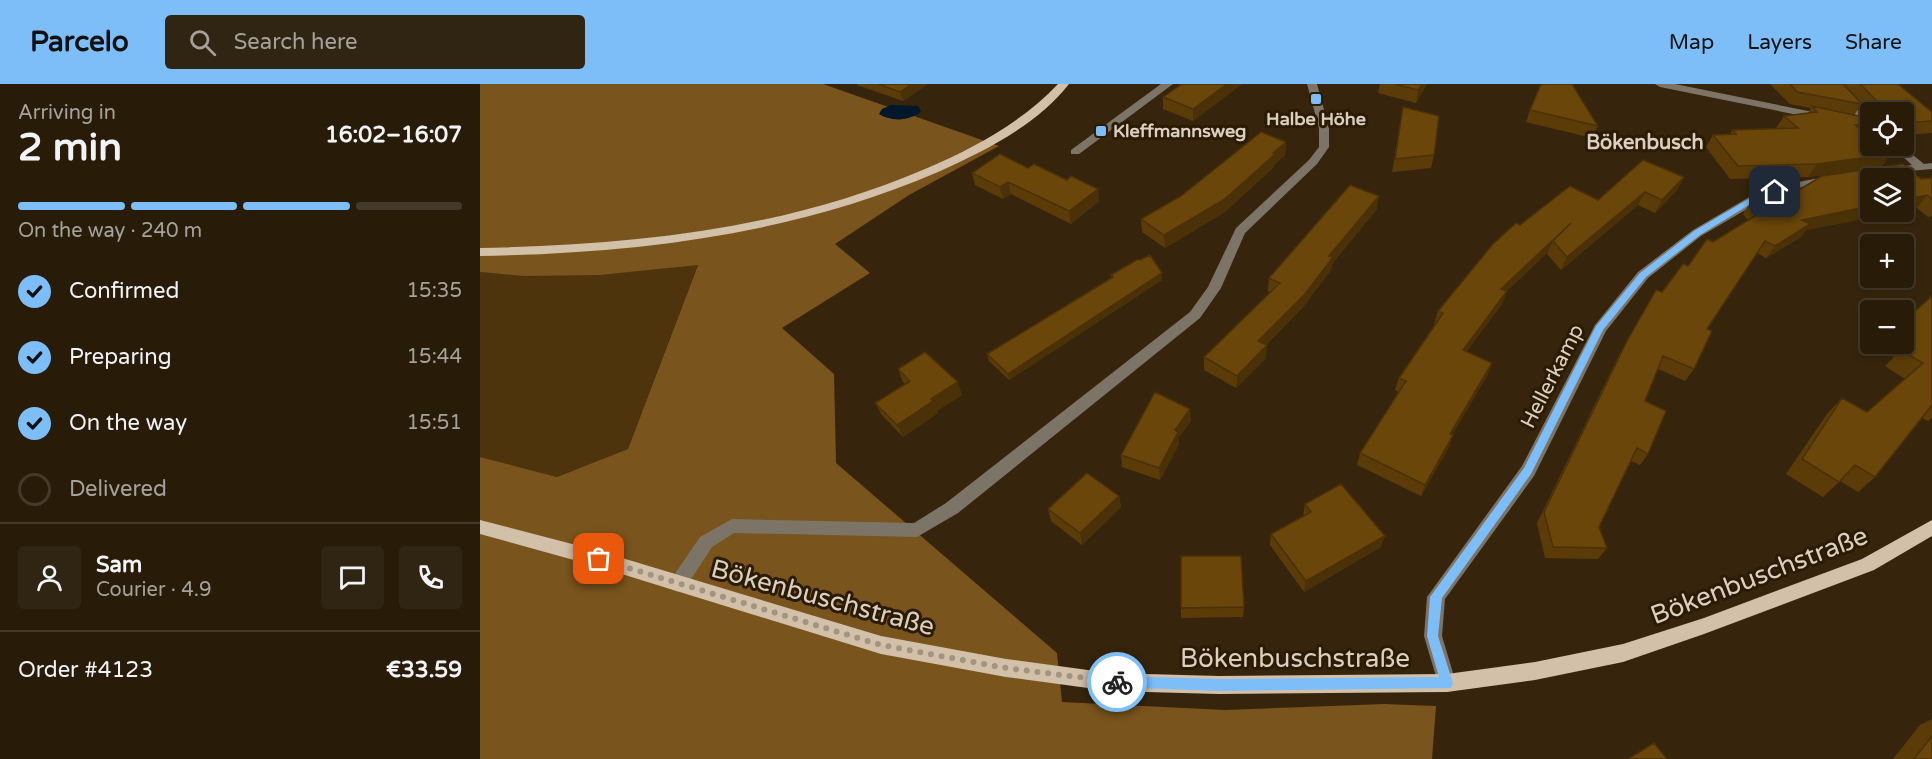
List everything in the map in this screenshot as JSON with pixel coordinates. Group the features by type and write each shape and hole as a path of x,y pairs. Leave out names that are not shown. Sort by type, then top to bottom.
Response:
{"main road":[{"path":"480,252 616,246 709,236 838,207 911,181 980,147 1026,120 1050,100 1064,84"},
{"name":"Bökenbuschstraße","path":"480,527 881,645 1006,668 1099,681 1220,685 1447,683 1534,671 1623,653 1704,626 1868,565 1932,527"}],"street":[{"path":"1075,152 1128,111 1168,84"},
{"name":"Bökenbuschstraße","path":"678,584 706,542 732,526 917,530 952,508 1195,315 1214,288 1240,231 1313,162 1324,147 1324,128 1312,84"},
{"path":"1660,84 1835,120"},
{"path":"1830,84 1860,114"},
{"path":"1855,124 1860,124"},
{"path":"1911,156 1927,167"},
{"name":"Hellerkamp","path":"1447,683 1432,636 1436,597 1528,471 1599,328 1643,275 1697,233 1755,199 1796,185 1845,177"}],"shaded area":[{"path":"480,84 823,84 999,146 909,195 835,244 870,273 782,328 834,374 836,463 1057,653 1062,702 1225,710 1384,704 1436,706 1432,759 480,759 480,457 557,477 628,449 698,265 599,275 525,276 480,272"},
{"path":"698,264 628,449 557,477 480,457 480,272 589,273"}],"water":[{"path":"891,105 918,106 921,112 900,119 879,114 882,109"}],"building":[{"path":"878,84 912,84 900,92"},
{"path":"1182,84 1227,84 1193,109 1163,97"},
{"path":"1394,84 1422,84 1418,90"},
{"path":"1541,84 1572,84 1598,126 1530,110"},
{"path":"1790,84 1843,84 1860,104 1797,92"},
{"path":"1860,84 1898,84 1932,112 1932,121 1914,122 1914,102 1878,102"},
{"path":"1812,106 1860,116 1860,125 1855,125 1860,129 1860,156 1876,156 1817,164 1738,166 1713,135 1736,134 1733,130 1798,128 1784,116 1817,112"},
{"path":"1403,107 1439,116 1434,155 1395,159"},
{"path":"1261,132 1286,142 1225,199 1164,235 1141,219 1181,196"},
{"path":"1000,154 1028,168 1034,164 1067,180 1071,176 1098,189 1069,211 1008,182 1000,187 972,173"},
{"path":"1643,160 1684,177 1662,200 1645,192 1567,257 1553,241 1571,223 1501,289 1507,291 1463,350 1492,363 1450,434 1453,435 1425,485 1360,453 1406,381 1399,378 1443,313 1438,311 1493,244 1516,223 1520,225 1570,186 1598,200"},
{"path":"1903,164 1908,168 1876,168"},
{"path":"1860,170 1860,208 1802,220 1810,224 1775,246 1765,241 1707,329 1712,331 1694,369 1663,356 1645,401 1666,411 1648,454 1637,448 1599,527 1607,548 1553,547 1544,512 1627,341 1656,290 1662,292 1683,264 1688,266 1707,239 1713,242 1760,213 1751,201 1760,196 1774,205 1822,176"},
{"path":"1914,173 1921,179 1932,178 1932,199 1927,195 1914,198"},
{"path":"1350,185 1379,196 1329,256 1333,257 1305,294 1258,341 1267,345 1237,376 1204,357 1280,283 1269,278"},
{"path":"1150,255 1162,273 1008,374 987,354 1113,277 1111,275 1138,259"},
{"path":"1932,296 1932,405 1875,477 1855,465 1839,482 1802,459 1842,398 1867,412 1923,363 1908,354 1914,354 1914,312"},
{"path":"925,352 958,382 897,425 875,403 910,381 898,369"},
{"path":"1155,392 1190,409 1175,430 1178,432 1159,468 1121,455"},
{"path":"1087,473 1119,496 1080,533 1048,509"},
{"path":"1341,484 1385,536 1306,581 1271,534 1311,512 1305,504"},
{"path":"1181,556 1241,556 1244,607 1181,608"},
{"path":"1932,736 1932,759 1914,759"},
{"path":"1654,743 1667,759 1628,759"}],"way so far":[{"path":"599,559 881,645 1006,668 1117,682"}],"place":[{"name":"Halbe Höhe","path":"1316,99"},
{"name":"Kleffmannsweg","path":"1101,131"}],"district":[{"name":"Bökenbusch","path":"1645,142"}],"route":[{"path":"1117,682 1220,685 1447,683 1432,636 1436,597 1528,471 1599,328 1643,275 1697,233 1755,199 1775,192"}]}
